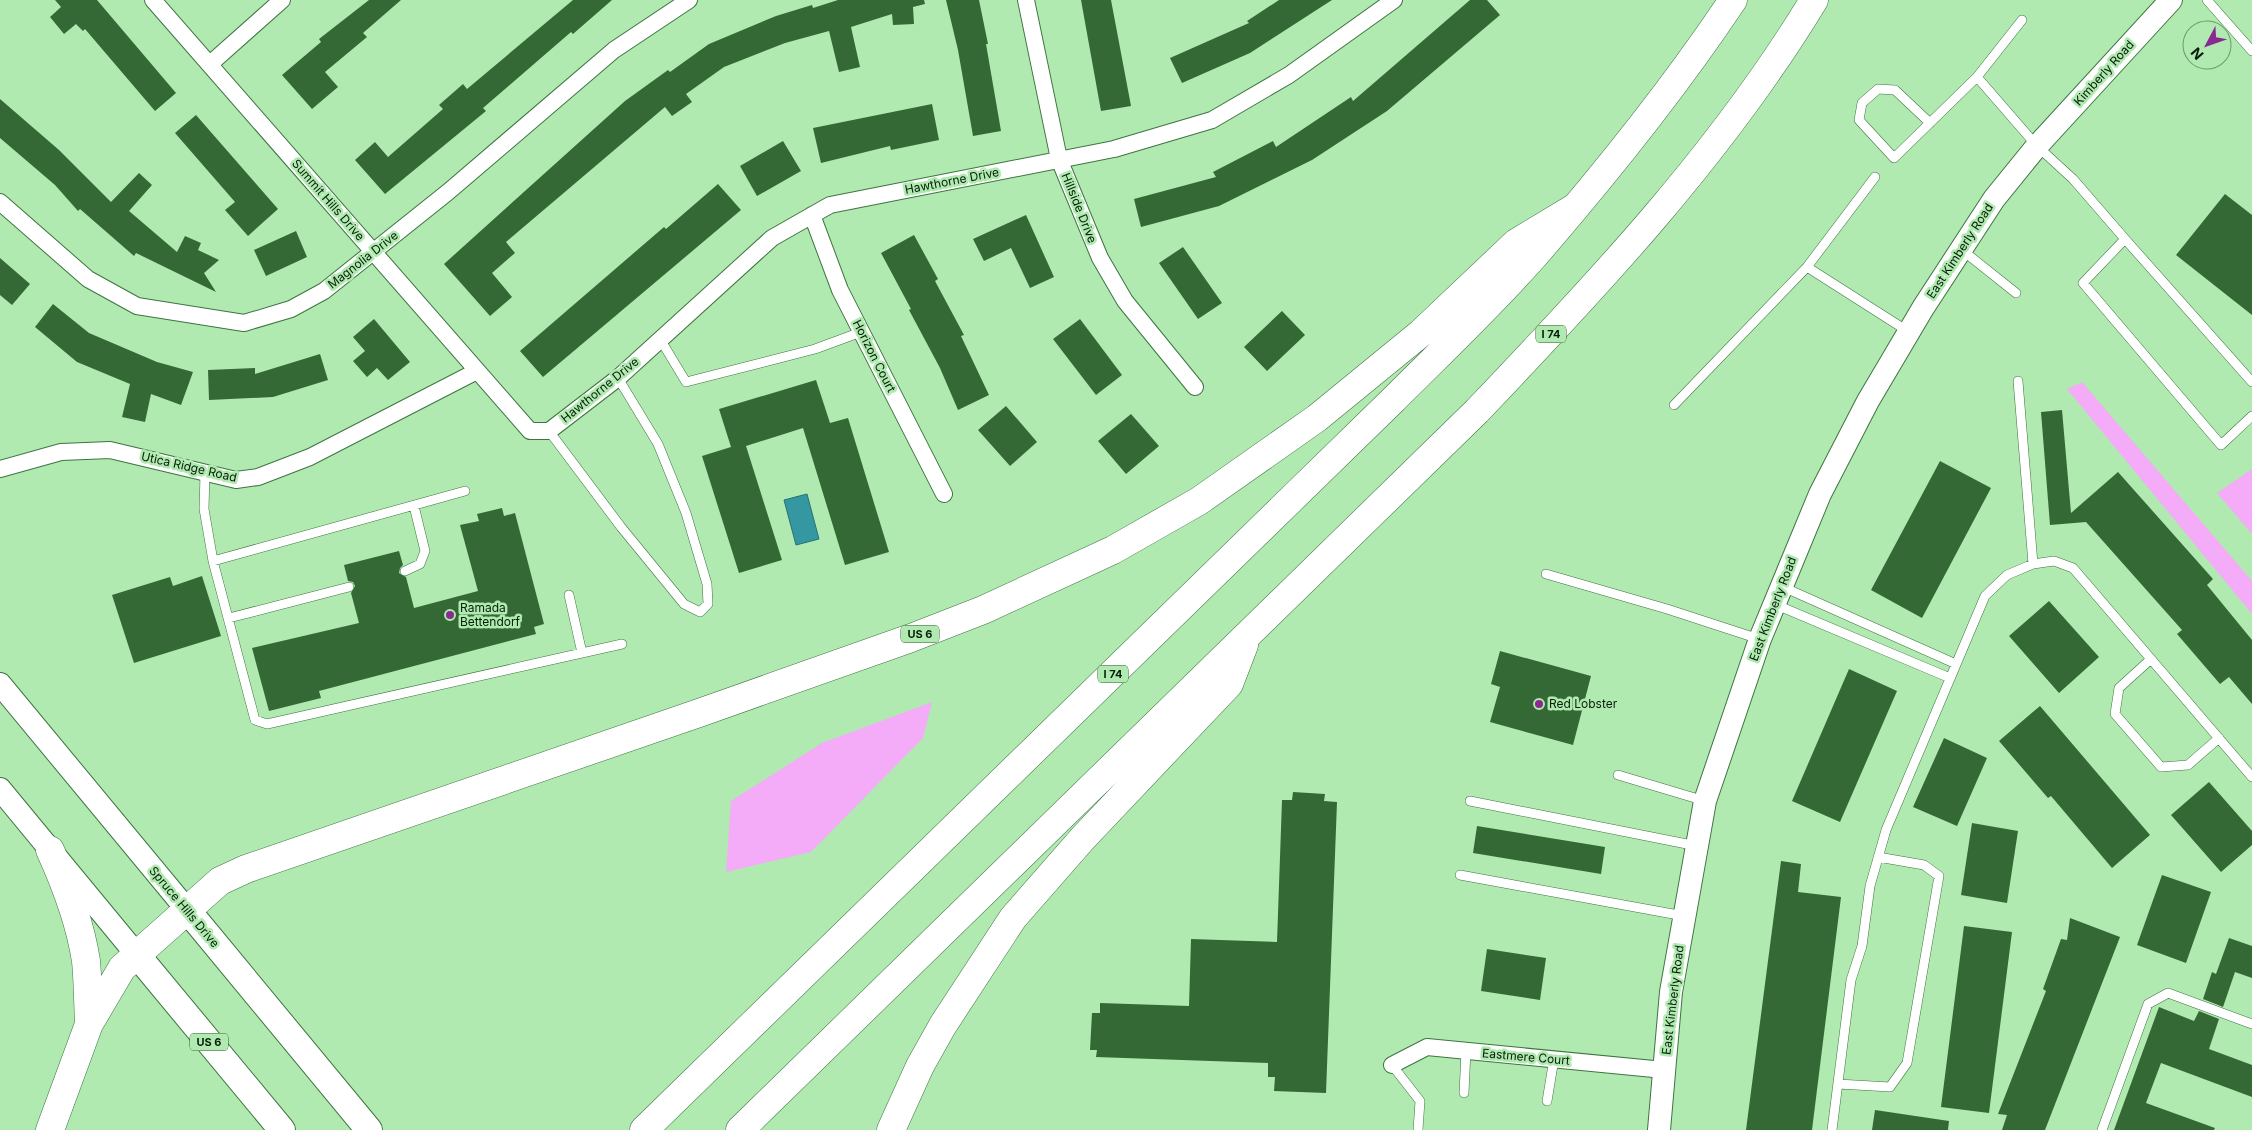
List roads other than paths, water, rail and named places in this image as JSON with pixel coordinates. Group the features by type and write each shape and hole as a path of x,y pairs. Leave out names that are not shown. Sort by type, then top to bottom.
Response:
{"highway":[{"name":"I 74","path":"644,1130 1392,401 1511,281 1651,115 1732,0"},
{"name":"I 74","path":"740,1130 1478,411 1616,262 1655,217 1741,108 1814,0"},
{"name":"US 6","path":"137,955 220,881 246,869 911,638 983,610 1113,550 1199,501 1317,418 1421,334 1516,243 1574,208"},
{"path":"891,1130 912,1083 943,1025 1012,918 1083,838 1229,684 1248,635"},
{"path":"50,850 67,887 86,962 89,1024"},
{"path":"50,1130 89,1024 122,968 137,955"}],"main road":[{"name":"Kimberly Road","path":"2037,146 2171,0"},
{"name":"East Kimberly Road","path":"1659,1130 1671,992 1705,802 1760,639 1820,494 1868,401 1923,308 1994,199 2037,146"},
{"name":"Spruce Hills Drive","path":"0,684 370,1130"},
{"path":"0,790 137,955"},
{"name":"US 6","path":"137,955 282,1130"}],"street":[{"name":"Summit Hills Drive","path":"153,0 530,431 549,431"},
{"path":"210,64 282,0"},
{"name":"Magnolia Drive","path":"0,202 88,279 137,306 244,323 291,310 324,291 374,252 448,192 614,50 688,0"},
{"name":"Hillside Drive","path":"1026,0 1059,159 1100,258 1125,301 1195,387"},
{"name":"Hawthorne Drive","path":"549,431 618,378 772,238 830,205 1114,149 1212,120 1289,75 1394,0"},
{"name":"Horizon Court","path":"812,215 840,290 944,494"},
{"name":"Utica Ridge Road","path":"0,469 61,452 110,450 236,480 258,477 310,457 477,371"},
{"name":"Eastmere Court","path":"1392,1065 1427,1047 1664,1070"}],"lane":[{"path":"2208,0 2252,51"},
{"path":"1930,123 1895,90 1878,89 1862,103 1859,120 1894,158 1930,123 1977,77 2022,20"},
{"path":"1977,77 2037,146 2073,178 2252,382"},
{"path":"1674,405 1807,267 1875,177"},
{"path":"2125,239 2083,283 2221,445 2252,416"},
{"path":"1962,250 2016,292"},
{"path":"1807,267 1910,332"},
{"path":"660,340 686,382 815,349 861,332"},
{"path":"549,431 621,527 684,604 700,612 708,604 707,584 686,513 658,444 618,378"},
{"path":"2018,381 2033,564"},
{"path":"206,473 204,509 213,561 256,720 268,724 622,644"},
{"path":"213,561 464,491"},
{"path":"405,571 420,564 425,551 414,506"},
{"path":"1832,1130 1851,980 1862,946 1870,886 1886,830 1985,596 2007,574 2033,564 2054,561 2073,568 2252,776"},
{"path":"1546,574 1667,609 1760,639"},
{"path":"229,618 349,587"},
{"path":"569,595 582,653"},
{"path":"1777,595 1956,664"},
{"path":"1777,595 1950,678"},
{"path":"2151,659 2119,688 2115,714 2161,767 2188,765 2219,738"},
{"path":"1618,775 1705,802"},
{"path":"1470,801 1697,846"},
{"path":"1838,1084 1890,1087 1907,1063 1909,1053 1939,876 1924,865 1878,858"},
{"path":"1460,875 1684,916"},
{"path":"2102,1130 2148,1004 2168,993 2252,1024"},
{"path":"1464,1093 1466,1051"},
{"path":"1547,1101 1554,1059"},
{"path":"1392,1065 1420,1101 1418,1130"}],"water":[{"path":"807,494 819,539 796,545 784,500"}],"place":[{"name":"Ramada Bettendorf","path":"450,615"},
{"name":"Red Lobster","path":"1539,704"}]}
